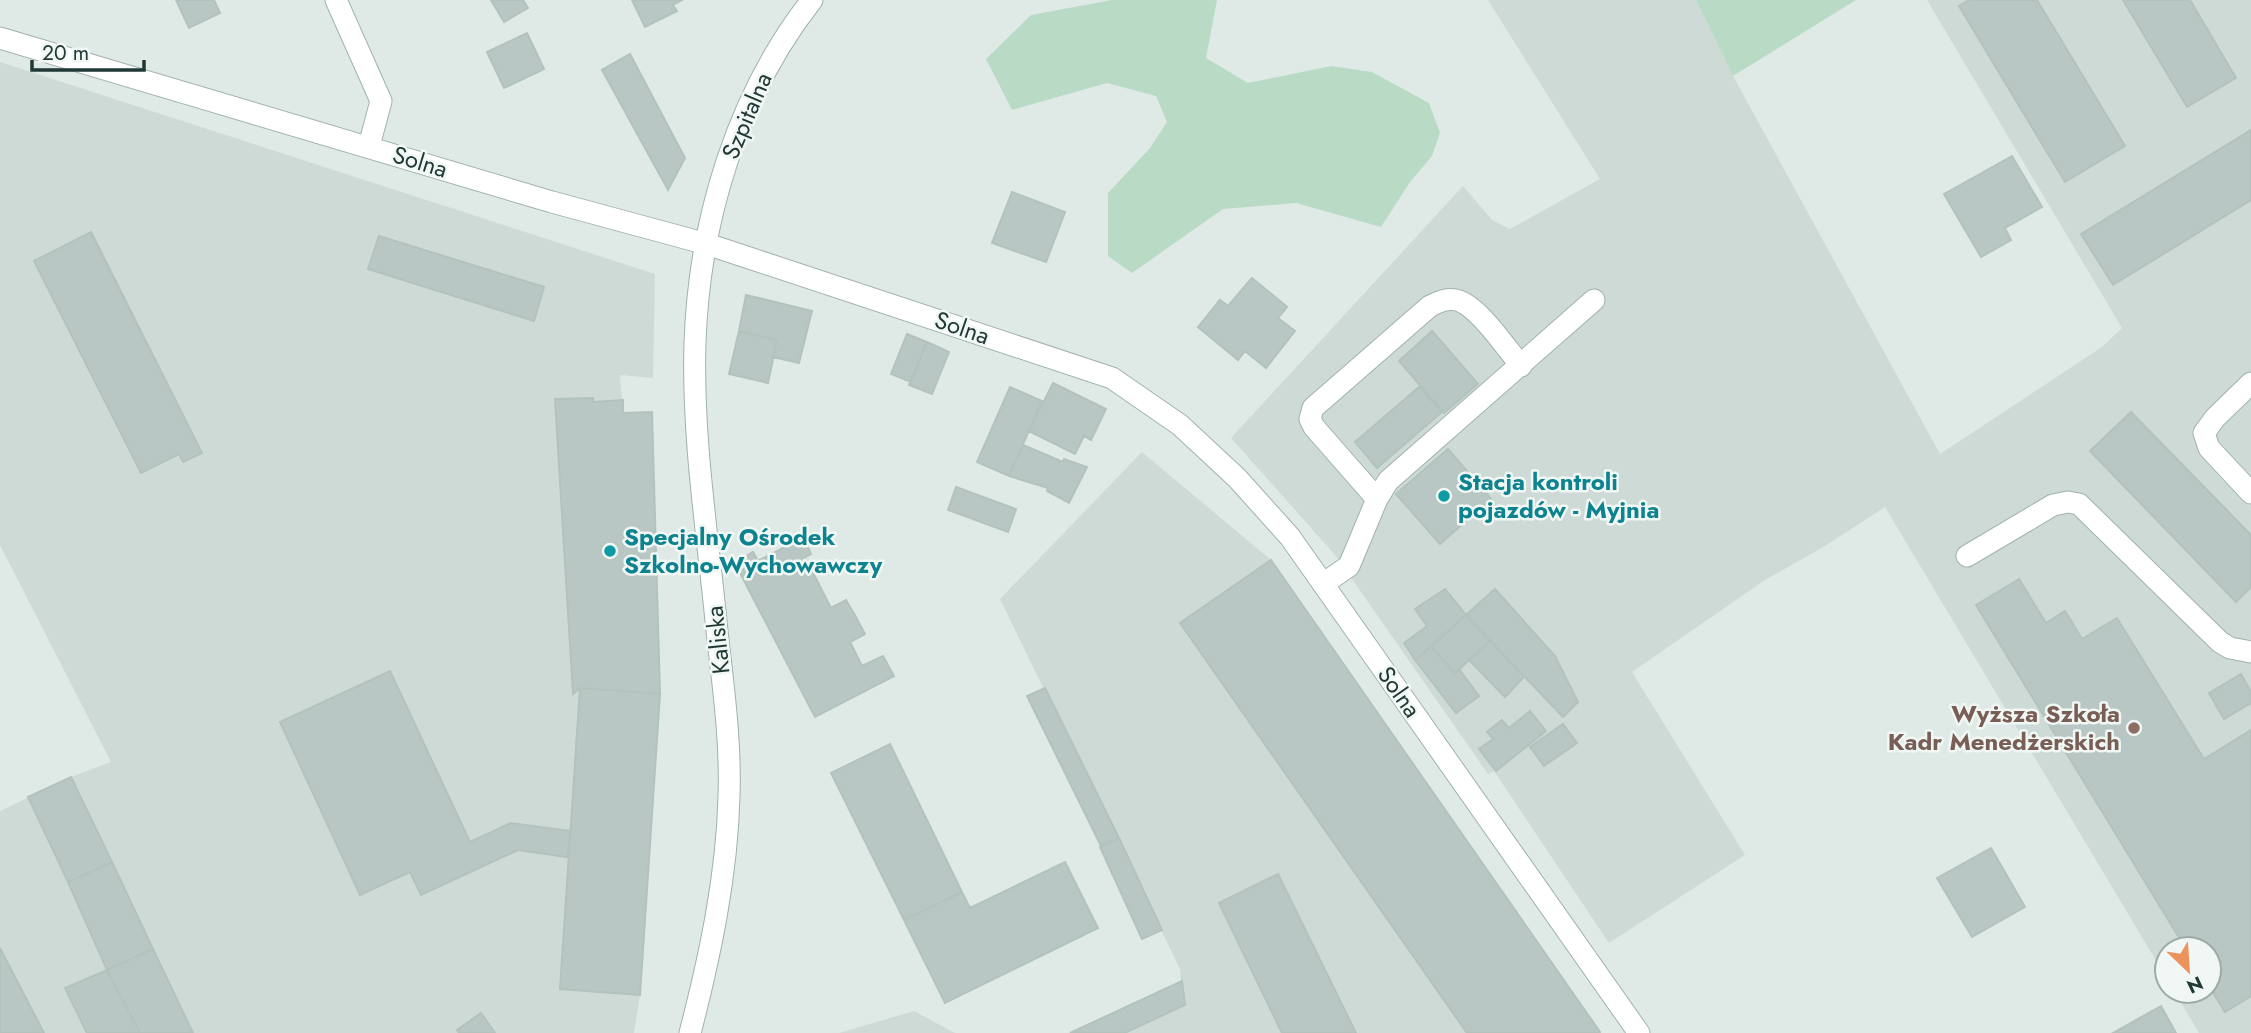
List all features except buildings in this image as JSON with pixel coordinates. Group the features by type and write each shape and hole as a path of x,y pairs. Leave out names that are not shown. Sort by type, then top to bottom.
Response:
{"street":[{"path":"336,0 381,101 369,146"},
{"name":"Szpitalna","path":"707,244 737,131 759,80 795,21 812,0"},
{"name":"Solna","path":"0,38 552,202 707,244 1112,378 1180,425 1237,478 1290,537 1639,1033"},
{"name":"Kaliska","path":"690,1033 718,909 729,795 724,696 695,397 695,342 707,244"},
{"path":"1377,499 1314,427 1310,419 1313,408 1430,306 1444,300 1455,300 1472,307 1521,366"},
{"path":"1323,584 1349,566 1377,499 1388,481 1594,300"},
{"path":"2251,383 2215,418 2204,433 2209,448 2251,493"},
{"path":"1967,556 2053,505 2068,502 2079,504 2220,642 2230,648 2251,652"}],"shaded area":[{"path":"1488,0 1696,0 1733,76 1940,454 2102,347 2122,328 1927,0 2251,0 2251,1033 2199,1033 2182,1005 2223,1005 2223,935 2153,935 2153,956 1885,507 1825,546 1765,580 1632,672 1745,855 1609,943 1494,771 1488,774 1336,556 1231,438 1463,186 1492,220 1510,229 1600,179"},
{"path":"0,62 655,274 653,378 620,375 623,413 652,412 660,694 640,995 634,1033 0,1033 0,811 71,777 111,762 0,545"},
{"path":"1142,452 1271,560 1601,1033 1128,1033 1183,1007 1180,969 1000,599"},
{"path":"914,1011 955,1033 839,1033"}],"green space":[{"path":"1112,0 1217,0 1206,58 1248,83 1331,66 1372,72 1429,103 1440,133 1432,156 1410,182 1381,227 1296,203 1223,209 1132,273 1108,256 1108,193 1150,148 1167,122 1156,96 1107,83 1012,110 986,59 1031,15"},
{"path":"1696,0 1856,0 1733,76"}],"place":[{"name":"Stacja kontroli pojazdów - Myjnia","path":"1444,496"},
{"name":"Specjalny Ośrodek Szkolno-Wychowawczy","path":"610,551"},
{"name":"Wyższa Szkoła Kadr Menedżerskich","path":"2134,728"}]}
